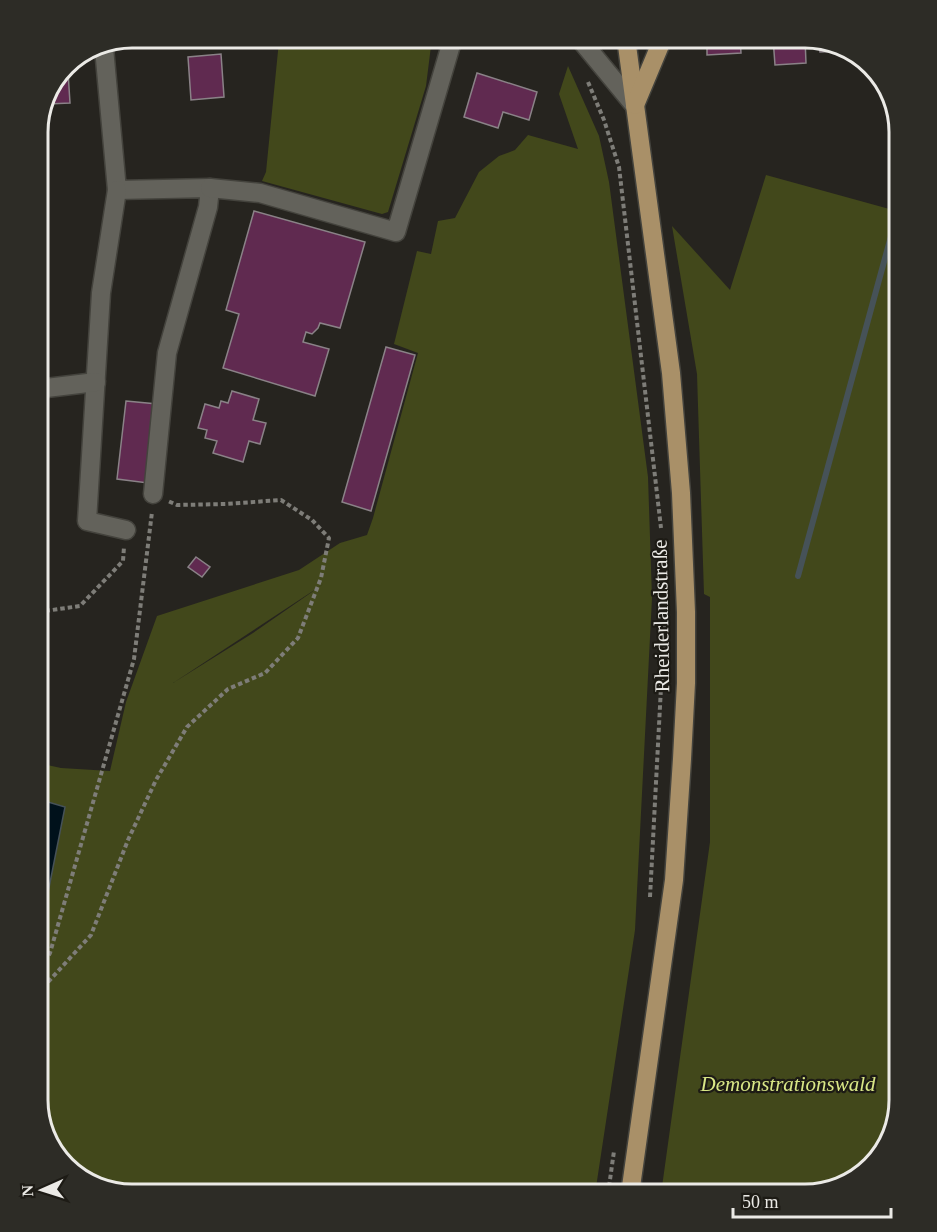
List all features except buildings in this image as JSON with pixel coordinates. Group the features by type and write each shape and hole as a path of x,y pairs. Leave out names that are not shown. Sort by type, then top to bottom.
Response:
{"main road":[{"name":"Rheiderlandstraße","path":"627,48 671,373 686,612 686,683 674,880 631,1184"},
{"path":"635,106 659,48"}],"street":[{"path":"117,190 210,188 260,193 396,232 450,48"},
{"path":"587,48 635,106"},
{"path":"104,53 117,190 101,293 87,521 126,530"},
{"path":"153,494 167,353 208,207 210,188"},
{"path":"48,388 96,382"}],"path":[{"path":"585,77 604,120 619,167 661,528"},
{"path":"48,957 134,659 153,494 177,505 281,500 312,520 329,538 321,578 298,638 265,673 228,689 187,727 156,780 128,840 91,935 48,982"},
{"path":"48,611 80,606 123,561 126,530 151,521"},
{"path":"650,901 665,609"},
{"path":"609,1184 615,1147"}],"green space":[{"path":"278,48 431,48 426,86 388,212 382,214 262,181 266,172"},
{"path":"568,66 599,136 609,182 648,477 652,598 635,930 597,1184 132,1184 105,1180 85,1170 62,1147 51,1122 49,1111 48,893 65,807 48,802 48,765 110,771 126,702 157,616 299,570 340,543 367,535 418,353 394,344 417,251 431,254 438,221 455,218 479,172 499,156 515,150 528,135 578,149 559,94","holes":["325,583 253,633 173,683"]},
{"name":"Demonstrationswald","path":"766,175 889,209 889,1100 885,1127 875,1147 860,1163 852,1170 832,1180 805,1184 662,1184 710,842 710,597 704,594 697,374 672,226 730,290"}],"water":[{"path":"48,802 65,807 48,893"}],"waterway":[{"path":"798,576 889,244"}]}
